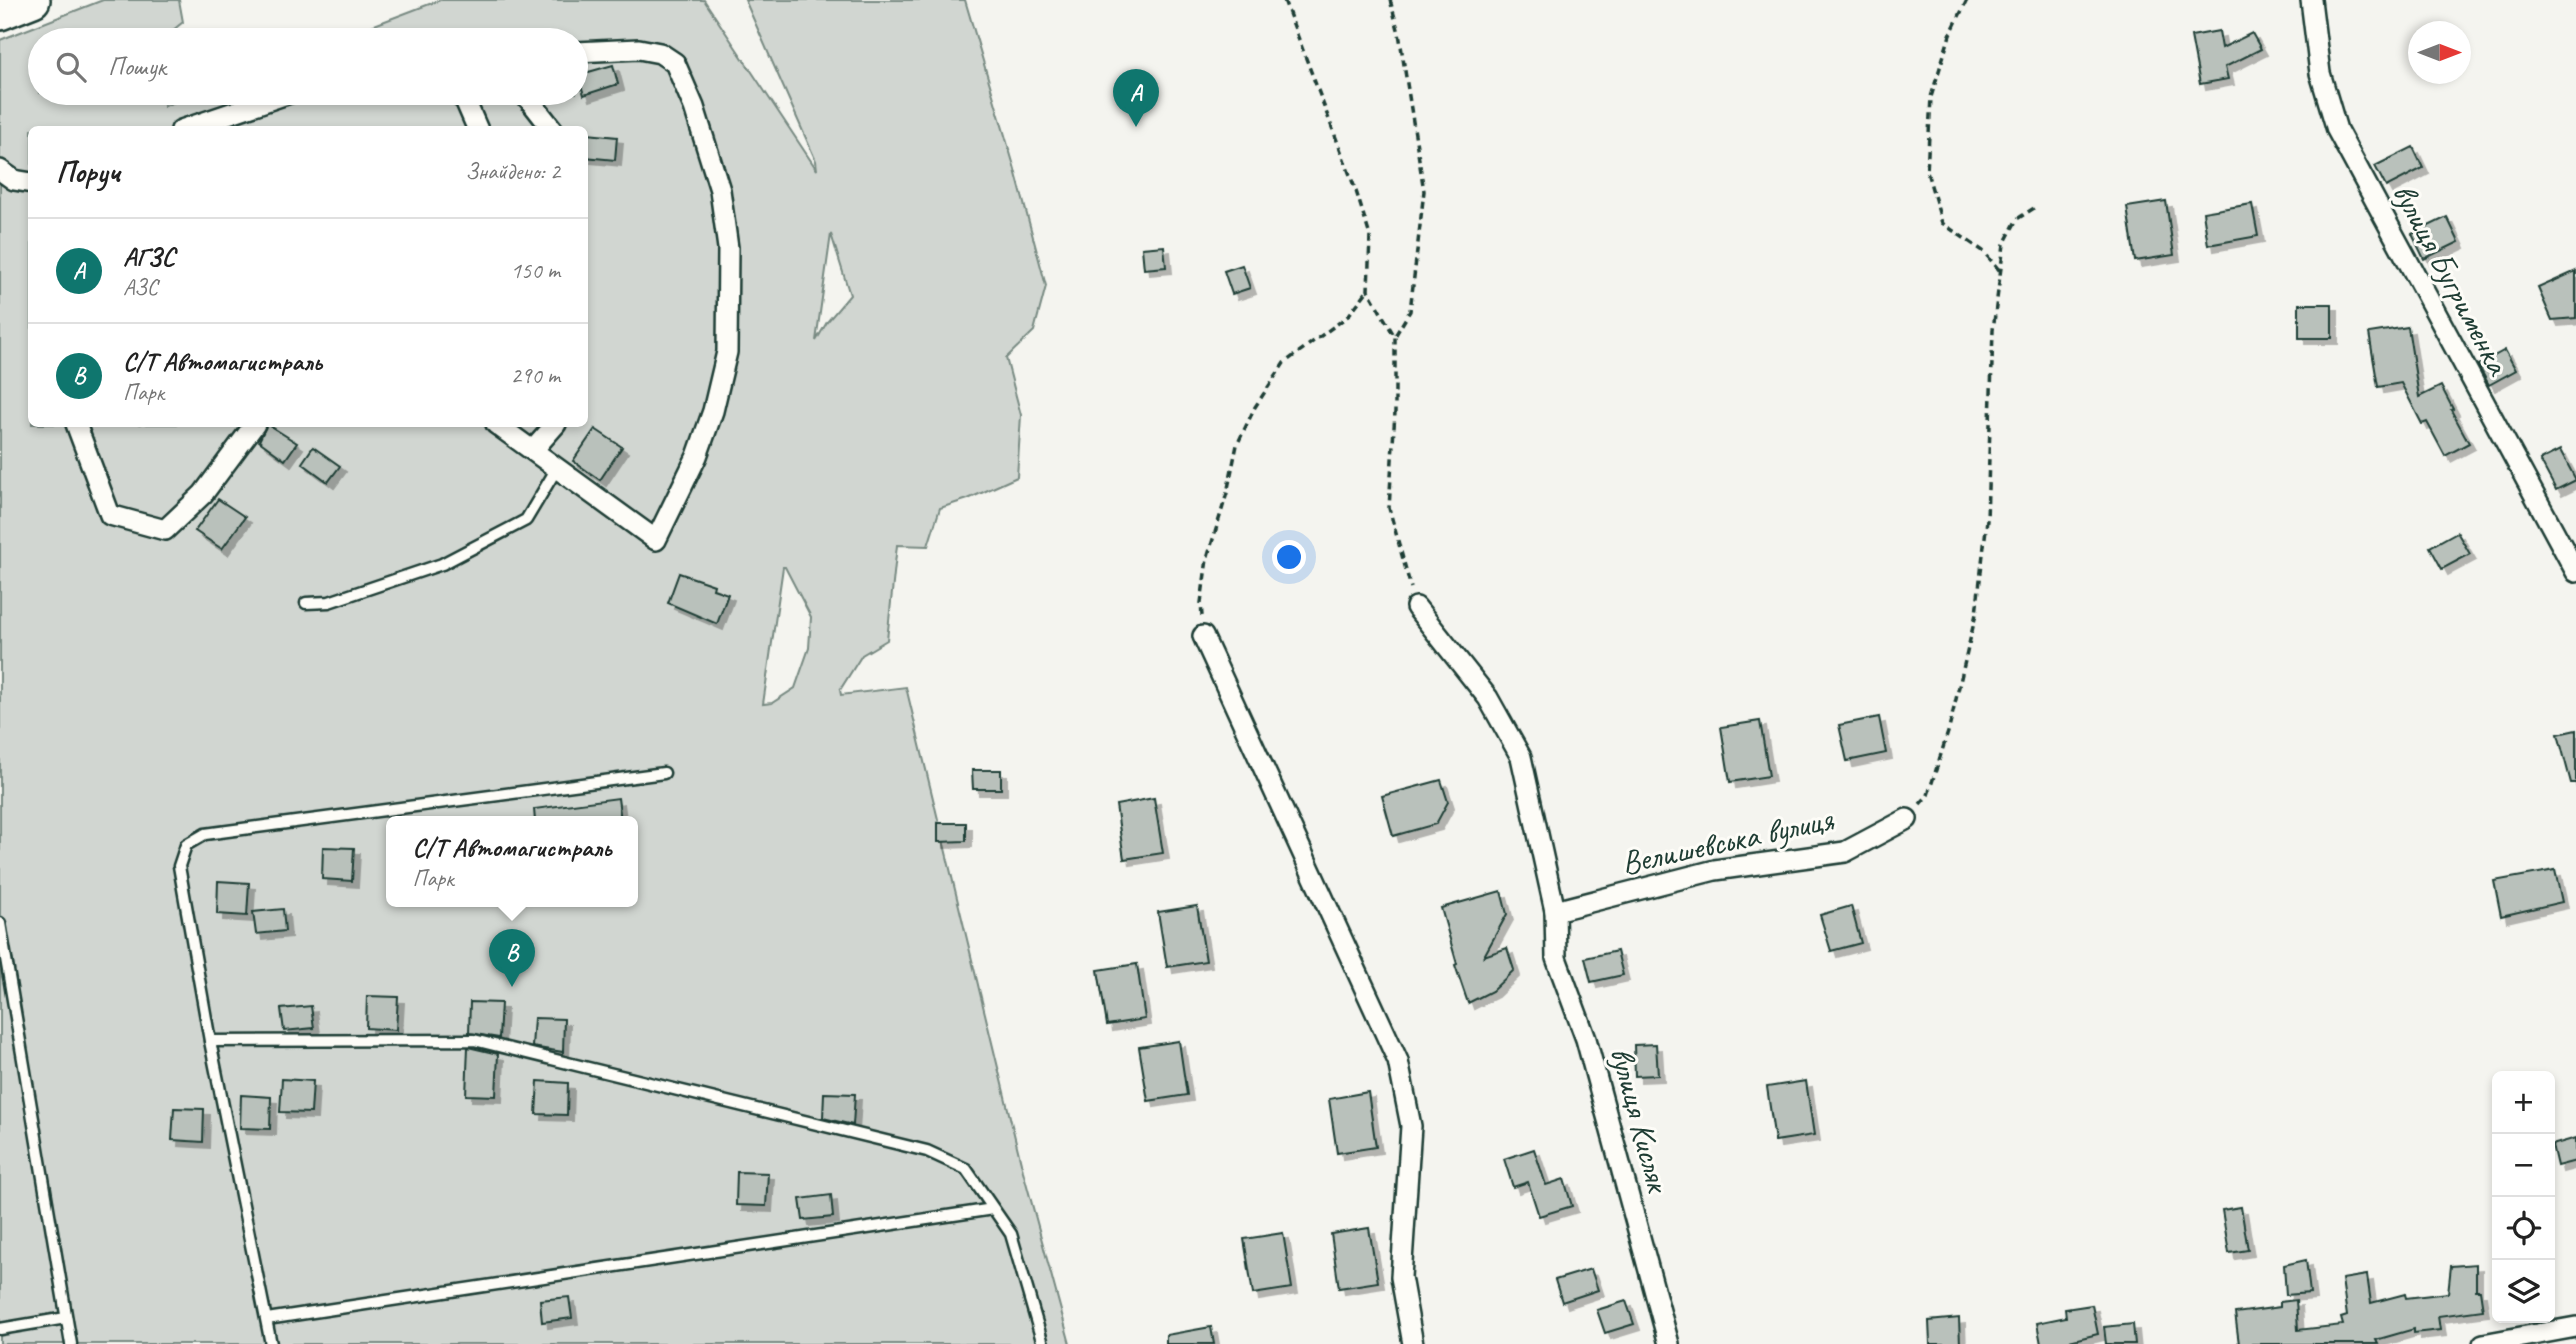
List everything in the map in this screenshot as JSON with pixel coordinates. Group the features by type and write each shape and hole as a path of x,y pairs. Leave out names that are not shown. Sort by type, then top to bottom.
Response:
{"highway":[{"path":"0,13 33,0"}],"street":[{"name":"вулиця Бугрименка","path":"2311,0 2320,73 2337,130 2576,572"},
{"path":"500,427 656,540 697,456 713,411 727,352 728,248 720,190 694,107 675,63 660,53 639,49 588,51"},
{"path":"193,126 255,105"},
{"path":"467,105 476,126"},
{"path":"534,105 551,126"},
{"path":"0,170 14,180 28,182"},
{"path":"77,427 110,515 165,530 203,494 254,427"},
{"path":"533,450 553,427"},
{"name":"вулиця Кисляк","path":"1416,607 1488,698 1521,757 1555,911 1556,958 1586,1039 1669,1344"},
{"path":"1203,636 1398,1061 1411,1126 1401,1277 1413,1344"},
{"name":"Велишевська вулиця","path":"1555,911 1715,870 1844,852 1907,819"},
{"path":"2483,1344 2576,1327"}],"lane":[{"path":"306,603 329,602 442,564 526,520 557,468"},
{"path":"271,1344 210,1041 179,866 186,845 205,834 664,773"},
{"path":"0,923 71,1344"},
{"path":"210,1041 474,1040 927,1151 966,1169 1010,1234 1043,1344"},
{"path":"267,1319 993,1209"},
{"path":"0,1329 66,1318"}],"path":[{"path":"1284,0 1352,178 1370,236 1368,290 1395,337 1395,412 1388,508 1416,607"},
{"path":"1390,0 1399,33 1424,191 1410,311 1395,337"},
{"path":"1967,0 1950,35 1931,97 1927,172 1942,223 1983,251 2000,271"},
{"path":"1907,819 1928,795 1949,729 1976,614 1987,520 1993,330 2000,271 2004,244 2017,219 2034,208"},
{"path":"1203,636 1200,603 1207,559 1227,493 1237,445 1255,407 1284,363 1348,316 1368,290"}],"shaded area":[{"path":"103,0 179,0 183,22 176,28 31,28"},
{"path":"440,0 704,0 817,170 816,161 745,0 965,0 1046,286 1034,331 1006,358 1021,415 1017,477 968,499 940,508 928,546 897,545 887,640 862,655 840,690 841,695 906,687 1023,1171 1070,1344 0,1344 0,40 28,29 28,105 588,105 588,28 366,28","holes":["831,234 850,295 827,322 816,341","783,567 811,617 809,648 795,688 772,703 763,704"]}],"building":[{"path":"2219,31 2222,48 2252,33 2261,49 2225,67 2228,79 2200,84 2191,36"},
{"path":"613,65 618,84 588,94 588,72"},
{"path":"588,134 617,137 615,160 588,157"},
{"path":"2413,147 2423,168 2386,187 2375,166"},
{"path":"2166,201 2174,255 2135,261 2127,207"},
{"path":"2252,204 2258,236 2208,245 2203,212"},
{"path":"2447,217 2459,242 2424,259 2412,234"},
{"path":"1164,246 1166,267 1144,269 1142,248"},
{"path":"1242,265 1250,288 1232,294 1224,271"},
{"path":"2576,271 2576,318 2552,320 2538,288"},
{"path":"2299,304 2332,304 2332,338 2299,338"},
{"path":"2408,327 2419,397 2441,386 2469,443 2445,456 2427,422 2422,424 2401,383 2378,387 2369,333"},
{"path":"2505,350 2516,370 2489,385 2478,365"},
{"path":"266,427 272,427 297,443 285,460 259,441"},
{"path":"595,429 622,447 600,480 573,461"},
{"path":"313,447 340,466 328,482 302,463"},
{"path":"2560,450 2576,480 2556,490 2540,460"},
{"path":"218,499 245,517 222,549 195,531"},
{"path":"2457,532 2470,554 2442,569 2430,547"},
{"path":"679,573 714,585 713,589 728,594 717,624 668,603"},
{"path":"1879,717 1886,753 1847,761 1839,725"},
{"path":"1760,721 1769,776 1730,782 1721,727"},
{"path":"2576,730 2576,783 2571,783 2558,734"},
{"path":"972,770 1001,770 1001,789 973,789"},
{"path":"1441,780 1448,802 1436,824 1393,836 1382,796"},
{"path":"618,798 620,816 535,816 534,809"},
{"path":"1154,798 1163,853 1124,859 1116,805"},
{"path":"938,823 966,823 966,841 938,842"},
{"path":"323,847 354,848 352,881 322,879"},
{"path":"2555,870 2562,902 2501,916 2494,881"},
{"path":"218,881 249,883 247,916 217,914"},
{"path":"1501,891 1507,914 1484,956 1507,948 1514,970 1492,991 1468,1003 1455,965 1457,964 1441,908"},
{"path":"1197,906 1206,961 1167,967 1158,912"},
{"path":"1851,906 1861,943 1831,951 1820,915"},
{"path":"283,909 285,931 256,934 253,912"},
{"path":"1617,951 1623,975 1591,982 1585,958"},
{"path":"1137,964 1145,1019 1107,1025 1098,970"},
{"path":"367,996 398,997 396,1030 366,1028"},
{"path":"470,1002 501,1003 499,1038 469,1033"},
{"path":"311,1006 314,1028 284,1031 281,1009"},
{"path":"534,1018 564,1019 563,1052 532,1047"},
{"path":"1179,1041 1187,1095 1148,1101 1139,1047"},
{"path":"1656,1044 1658,1075 1635,1076 1634,1045"},
{"path":"468,1047 498,1054 496,1096 466,1095"},
{"path":"282,1079 313,1081 311,1113 280,1112"},
{"path":"538,1081 568,1083 567,1115 536,1114"},
{"path":"1806,1081 1814,1135 1775,1141 1767,1087"},
{"path":"1368,1092 1376,1147 1337,1153 1329,1099"},
{"path":"824,1093 855,1094 853,1125 823,1118"},
{"path":"241,1095 271,1097 270,1129 240,1128"},
{"path":"174,1108 204,1109 203,1142 172,1140"},
{"path":"2576,1138 2576,1161 2557,1166 2555,1144"},
{"path":"1534,1149 1546,1185 1564,1179 1572,1206 1539,1216 1528,1182 1513,1187 1504,1159"},
{"path":"737,1172 768,1173 766,1206 736,1205"},
{"path":"831,1195 833,1217 803,1220 800,1199"},
{"path":"2241,1207 2248,1250 2229,1253 2222,1210"},
{"path":"1369,1228 1378,1282 1339,1288 1331,1234"},
{"path":"1283,1233 1292,1288 1253,1294 1244,1239"},
{"path":"2306,1260 2310,1293 2286,1295 2284,1265"},
{"path":"2476,1264 2476,1290 2480,1290 2483,1310 2438,1316 2440,1330 2414,1333 2414,1329 2376,1340 2378,1344 2239,1344 2235,1313 2280,1307 2280,1302 2296,1300 2298,1330 2343,1325 2341,1318 2347,1316 2342,1279 2367,1275 2371,1303 2405,1294 2406,1298 2448,1293 2451,1266"},
{"path":"1591,1269 1598,1290 1562,1302 1555,1280"},
{"path":"569,1297 572,1318 542,1322 540,1300"},
{"path":"1626,1301 1634,1324 1605,1333 1597,1310"},
{"path":"2092,1305 2098,1334 2057,1344 2041,1344 2037,1323 2066,1317 2065,1309"},
{"path":"1959,1318 1960,1344 1930,1344 1929,1321"},
{"path":"2133,1324 2135,1344 2106,1344 2104,1327"},
{"path":"1211,1327 1214,1344 1166,1344 1166,1335"}],"place":[{"name":"АГЗС","path":"1136,127"},
{"name":"С/Т Автомагистраль","path":"512,987"}]}
